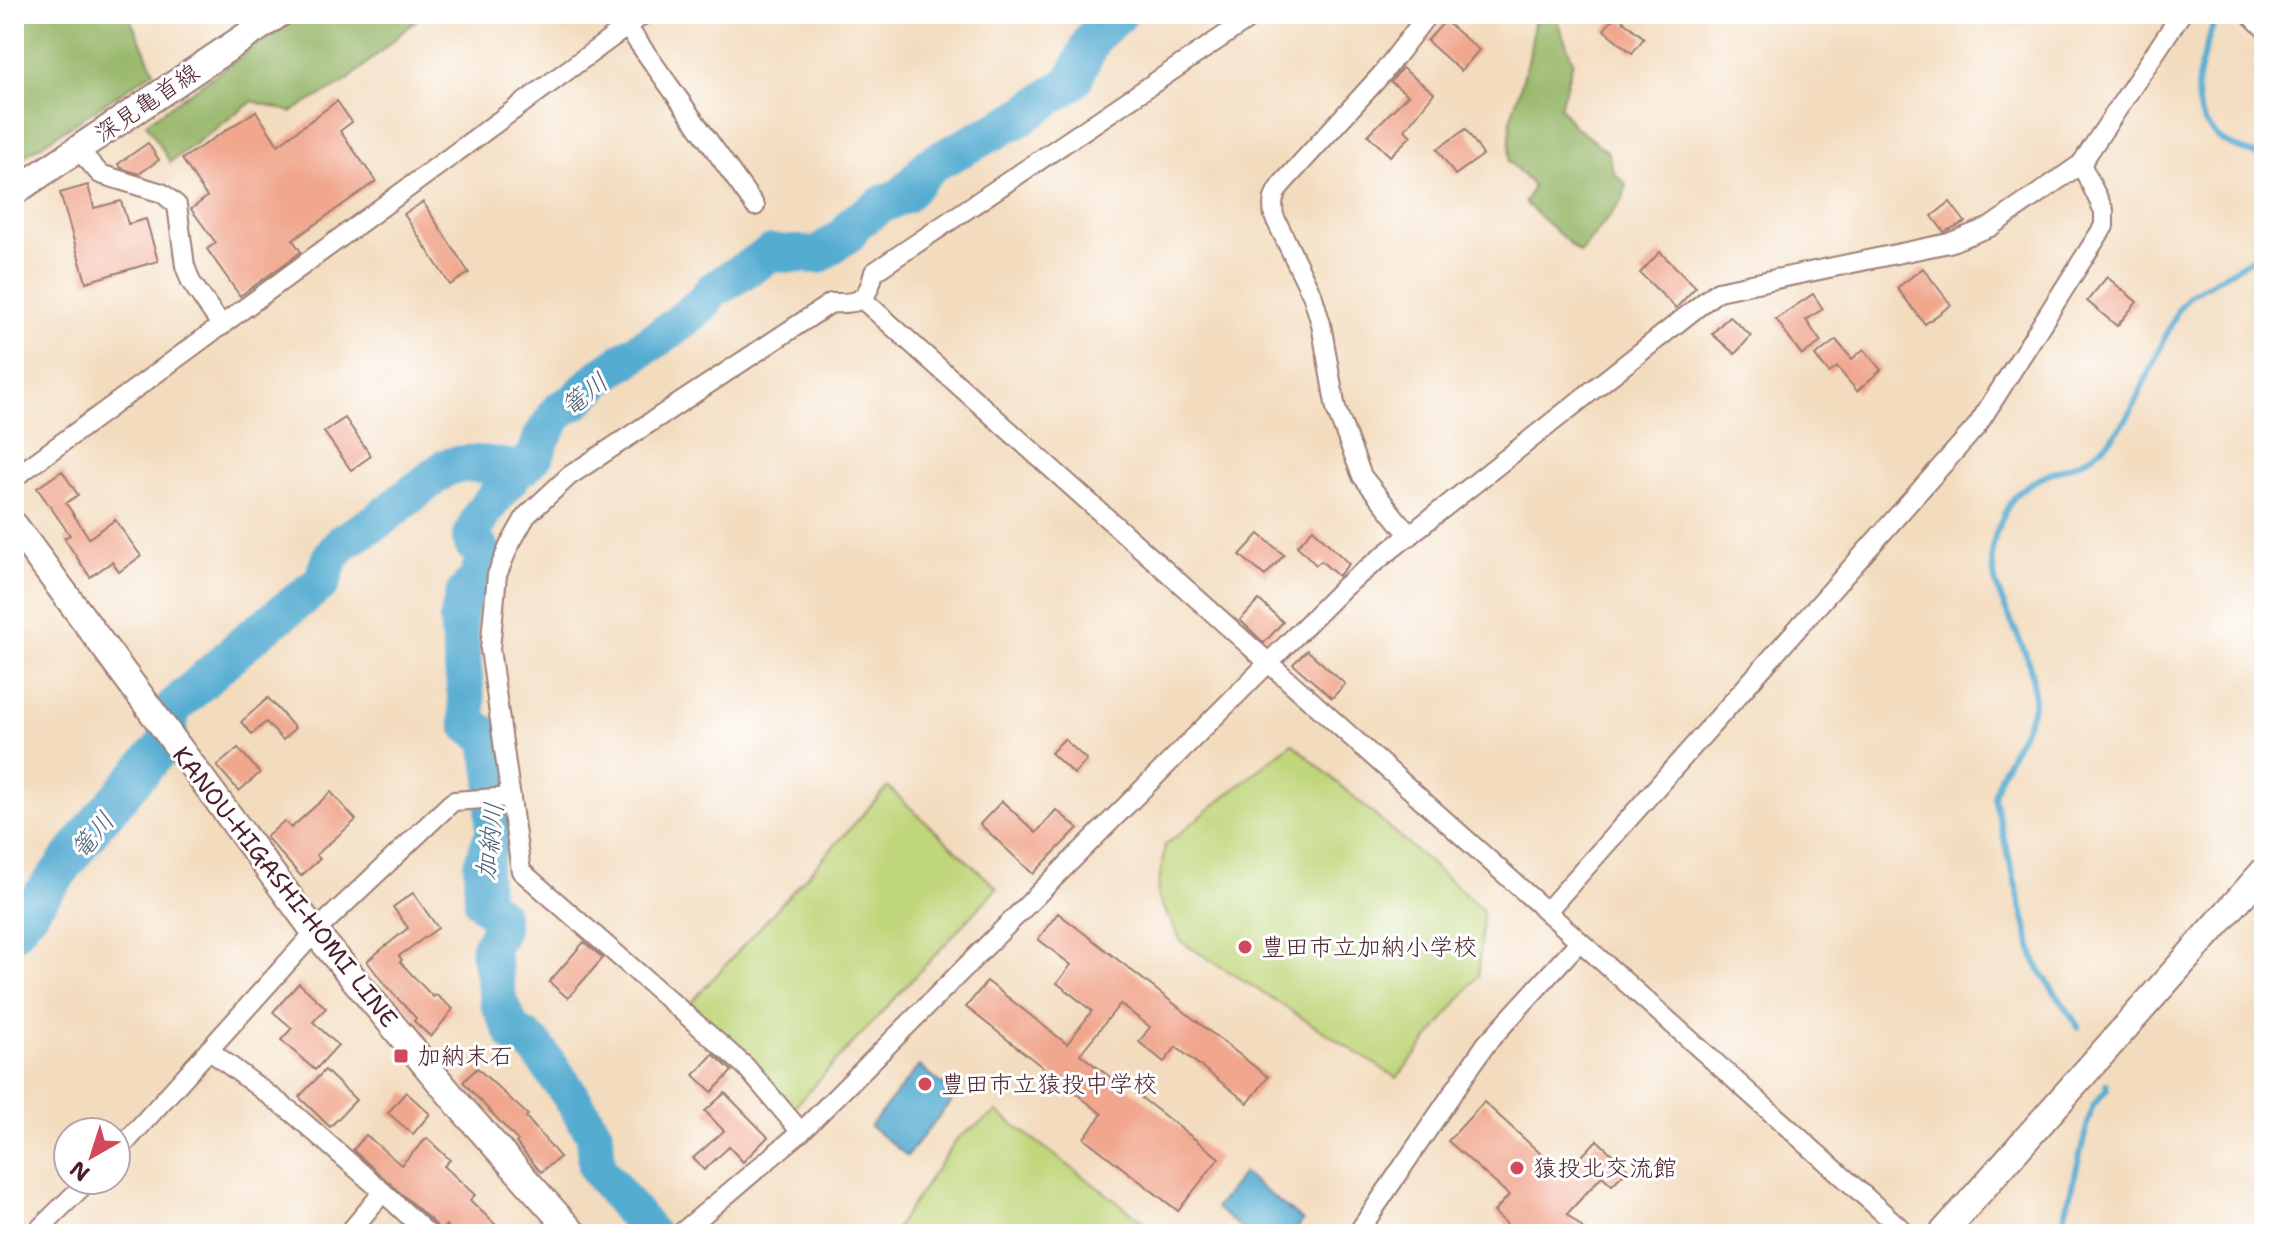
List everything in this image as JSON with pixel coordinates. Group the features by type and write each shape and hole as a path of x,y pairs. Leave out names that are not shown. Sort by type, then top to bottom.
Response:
{"main road":[{"name":"深見亀首線","path":"14,192 279,14"},
{"name":"KANOU-HIGASHI-HOMI LINE","path":"14,525 315,932 464,1111 574,1234"},
{"path":"1942,1234 2264,871"}],"street":[{"path":"14,478 222,326 623,20 644,14"},
{"path":"801,1132 746,1067 521,871 507,798 490,649 497,575 526,516 569,476 831,303 851,304 869,293 874,272 1256,14"},
{"path":"1410,536 1362,476 1336,409 1321,324 1313,297 1272,206 1273,195 1281,185 1382,74 1428,14"},
{"path":"680,1234 801,1132 1345,586 1718,291 1969,237 1990,227 2081,164 2181,14"},
{"path":"2250,14 2264,28"},
{"path":"623,20 755,206"},
{"path":"78,149 100,174 162,193 177,205 185,266 191,282 222,326"},
{"path":"1547,911 1977,426 2104,226 2104,211 2081,164"},
{"path":"861,298 1907,1234"},
{"path":"132,1135 315,932 454,801 507,798"},
{"path":"1357,1234 1486,1044 1579,942"},
{"path":"209,1050 293,1113 428,1234"},
{"path":"348,1234 383,1192"},
{"path":"34,1234 73,1196"}],"green space":[{"path":"14,14 128,14 154,71 14,163"},
{"path":"302,14 423,14 347,81 291,112 253,101 170,162 146,123"},
{"path":"1556,18 1573,61 1560,107 1574,126 1607,151 1614,173 1626,184 1623,199 1580,253 1525,203 1533,186 1509,161 1511,118 1529,58 1534,22"},
{"path":"1292,743 1483,910 1478,976 1397,1078 1182,942 1157,895 1165,845"},
{"path":"888,787 997,888 794,1107 749,1057 688,1006"},
{"path":"997,1112 1160,1234 892,1234 958,1138"}],"water":[{"path":"919,1066 956,1095 907,1156 870,1126"},
{"path":"1243,1173 1303,1221 1293,1234 1249,1234 1216,1208"}],"building":[{"path":"1616,15 1644,38 1632,53 1604,30"},
{"path":"1445,21 1479,50 1461,71 1427,41"},
{"path":"1402,68 1434,93 1405,130 1411,136 1390,156 1368,135 1408,95 1391,82"},
{"path":"337,101 352,122 340,131 376,181 293,240 301,252 240,296 207,249 216,243 191,209 207,197 182,159 256,111 278,145"},
{"path":"1466,129 1483,155 1455,175 1437,149"},
{"path":"148,143 159,160 139,174 121,168 118,164"},
{"path":"88,185 94,208 121,201 128,224 146,219 158,261 86,282 60,193"},
{"path":"423,202 469,273 450,285 404,214"},
{"path":"1950,202 1965,222 1944,232 1932,216"},
{"path":"1660,252 1696,287 1676,308 1640,273"},
{"path":"1923,268 1951,305 1925,324 1897,288"},
{"path":"2107,277 2137,302 2117,326 2087,301"},
{"path":"1813,294 1823,309 1806,320 1821,342 1802,355 1776,319"},
{"path":"1729,316 1751,336 1735,354 1712,334"},
{"path":"1836,340 1852,359 1864,349 1881,370 1857,391 1837,367 1829,373 1815,356"},
{"path":"345,418 371,456 351,470 324,432"},
{"path":"62,471 78,495 66,503 89,538 115,520 141,556 119,572 112,562 90,577 64,538 70,535 37,488"},
{"path":"1313,529 1349,564 1338,576 1321,561 1316,565 1297,546"},
{"path":"1259,534 1284,555 1265,576 1240,555"},
{"path":"1259,600 1283,622 1264,643 1240,620"},
{"path":"1307,650 1345,684 1332,698 1293,664"},
{"path":"268,698 295,728 283,740 266,722 252,734 241,722"},
{"path":"1064,739 1087,760 1074,774 1051,753"},
{"path":"238,748 260,773 239,791 217,766"},
{"path":"331,792 356,820 316,855 320,859 301,876 266,837 284,821 291,828"},
{"path":"1002,801 1036,833 1056,810 1078,828 1033,874 980,824"},
{"path":"413,893 438,928 399,956 400,962 433,997 436,995 453,1009 431,1037 414,1021 416,1018 367,961 408,928 393,907"},
{"path":"1058,913 1268,1077 1248,1103 1176,1047 1164,1062 1139,1042 1150,1027 1120,1004 1080,1054 1219,1158 1178,1211 1084,1138 1102,1114 966,1007 987,981 1067,1044 1092,1011 1057,983 1071,965 1038,939"},
{"path":"584,942 603,958 568,998 549,982"},
{"path":"299,983 326,1008 313,1022 338,1045 315,1070 281,1040 292,1028 273,1012"},
{"path":"713,1054 732,1071 712,1092 694,1075"},
{"path":"477,1068 528,1115 526,1117 560,1157 541,1172 516,1143 518,1141 463,1082"},
{"path":"325,1070 356,1100 330,1127 299,1097"},
{"path":"406,1092 430,1114 413,1134 388,1113"},
{"path":"725,1093 768,1137 743,1162 729,1147 704,1170 693,1158 724,1131 705,1111"},
{"name":"猿投北交流館","path":"1484,1102 1564,1175 1597,1140 1628,1169 1612,1185 1602,1176 1567,1214 1589,1234 1499,1234 1507,1224 1494,1212 1509,1195 1448,1141"},
{"path":"366,1135 401,1165 427,1138 450,1160 444,1166 475,1195 470,1200 505,1234 454,1234 446,1225 440,1232 353,1150"}],"waterway":[{"name":"加納川","path":"650,1234 597,1168 595,1135 568,1092 536,1047 524,1037 515,1036 499,1003 489,949 499,931 499,916 483,902 482,865 494,833 495,778 488,736 469,725 458,620 464,594 477,580 484,558 471,537 482,513 517,470 537,452 542,437 559,410 574,402 600,377 674,327 701,305 713,290 772,253 818,255 849,233 853,224 883,204 904,195 930,165 1020,118 1073,81 1093,37 1119,14"},
{"path":"2217,14 2198,81 2197,98 2201,114 2209,128 2223,141 2264,158"},
{"path":"2078,1027 2034,958 1994,798 2002,771 2028,720 2034,696 2026,654 1994,576 1992,555 1996,533 2010,503 2023,489 2089,457 2119,429 2129,415 2178,310 2190,295 2264,252"},
{"name":"篭川","path":"14,931 99,820 167,742 174,707 250,638 322,582 330,558 344,541 376,522 445,468 472,464 517,470"},
{"path":"2060,1234 2092,1107 2107,1089 2106,1084"}],"place":[{"name":"豊田市立加納小学校","path":"1245,947"},
{"name":"加納末石","path":"401,1056"},
{"name":"豊田市立猿投中学校","path":"925,1084"},
{"name":"猿投北交流館","path":"1517,1168"}]}
